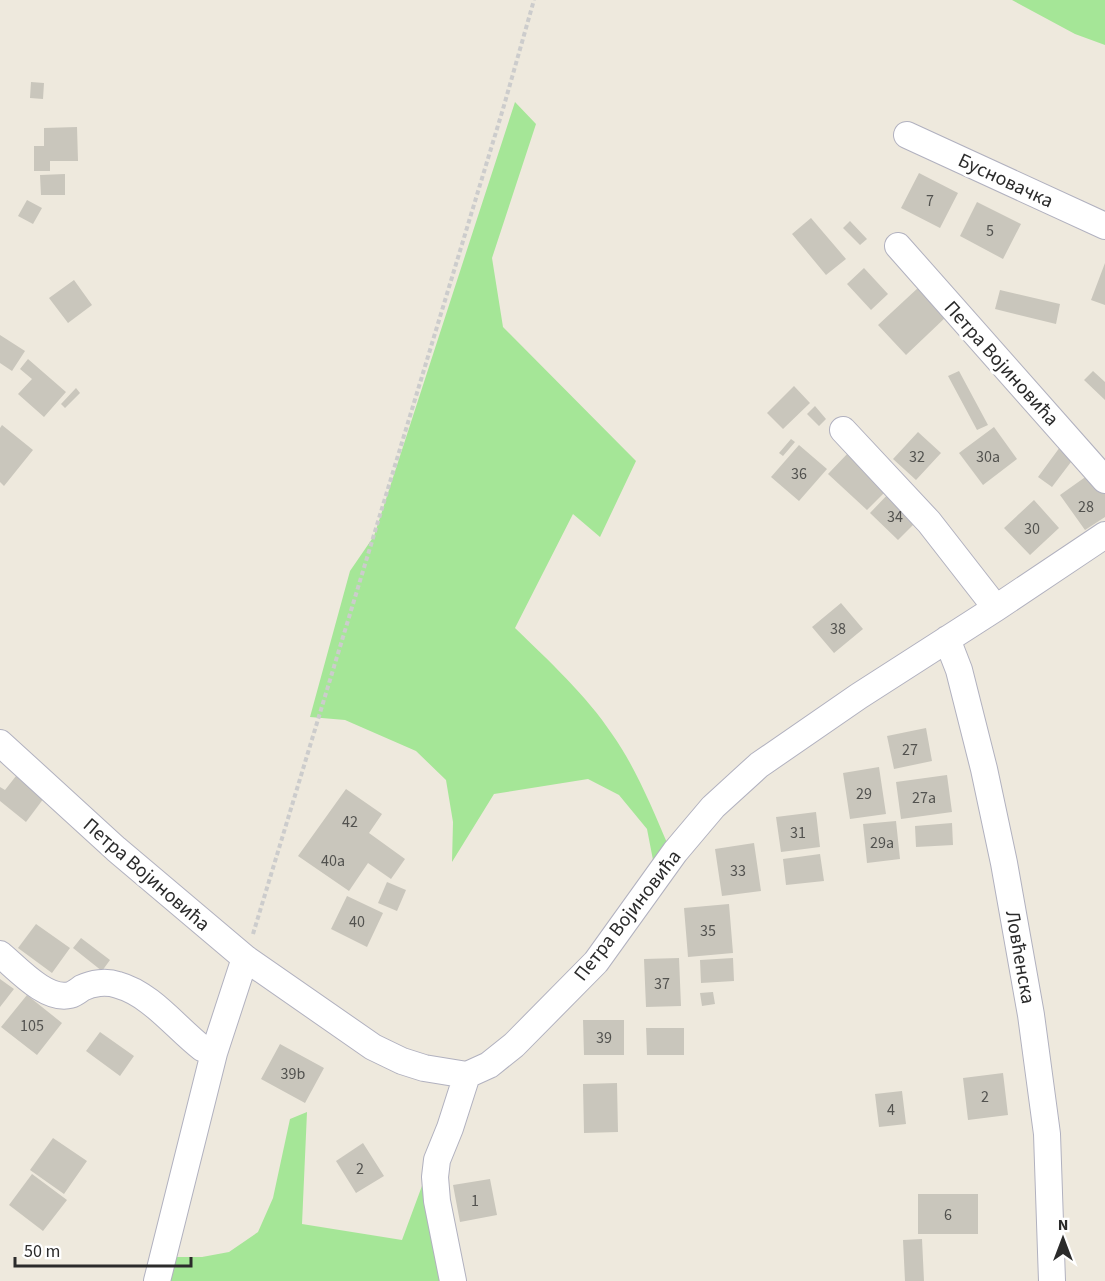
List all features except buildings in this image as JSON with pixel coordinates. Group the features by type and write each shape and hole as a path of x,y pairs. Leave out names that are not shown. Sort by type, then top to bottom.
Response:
{"street":[{"name":"Бусновачка","path":"907,135 1105,226"},
{"name":"Петра Војиновића","path":"898,246 1105,480"},
{"path":"843,430 929,522 996,608"},
{"name":"Петра Војиновића","path":"0,743 116,849 245,958 373,1047 402,1061 424,1068 467,1075 489,1065 514,1045 596,962 675,852 713,807 759,765 859,696 1105,535"},
{"name":"Ловћенска","path":"947,639 959,670 984,769 1004,863 1029,1005 1047,1134 1052,1281"},
{"path":"0,954 38,986 52,994 69,995 90,985 101,983 116,984 142,996 202,1048 214,1053"},
{"path":"157,1281 214,1053 245,958"},
{"path":"453,1281 437,1201 435,1177 437,1160 467,1075"}],"path":[{"path":"245,958 503,109 534,0"}],"green space":[{"path":"1012,0 1105,0 1105,45 1075,34"},
{"path":"515,102 536,124 492,258 503,327 636,461 600,537 573,514 515,628 579,692 602,720 629,760 668,845 653,860 647,829 619,795 588,779 494,794 452,862 453,822 446,780 416,751 345,720 310,717 350,571 374,536"},
{"path":"307,1112 302,1224 402,1240 426,1175 445,1281 160,1281 167,1257 202,1257 229,1252 258,1232 273,1198 290,1119"}]}
